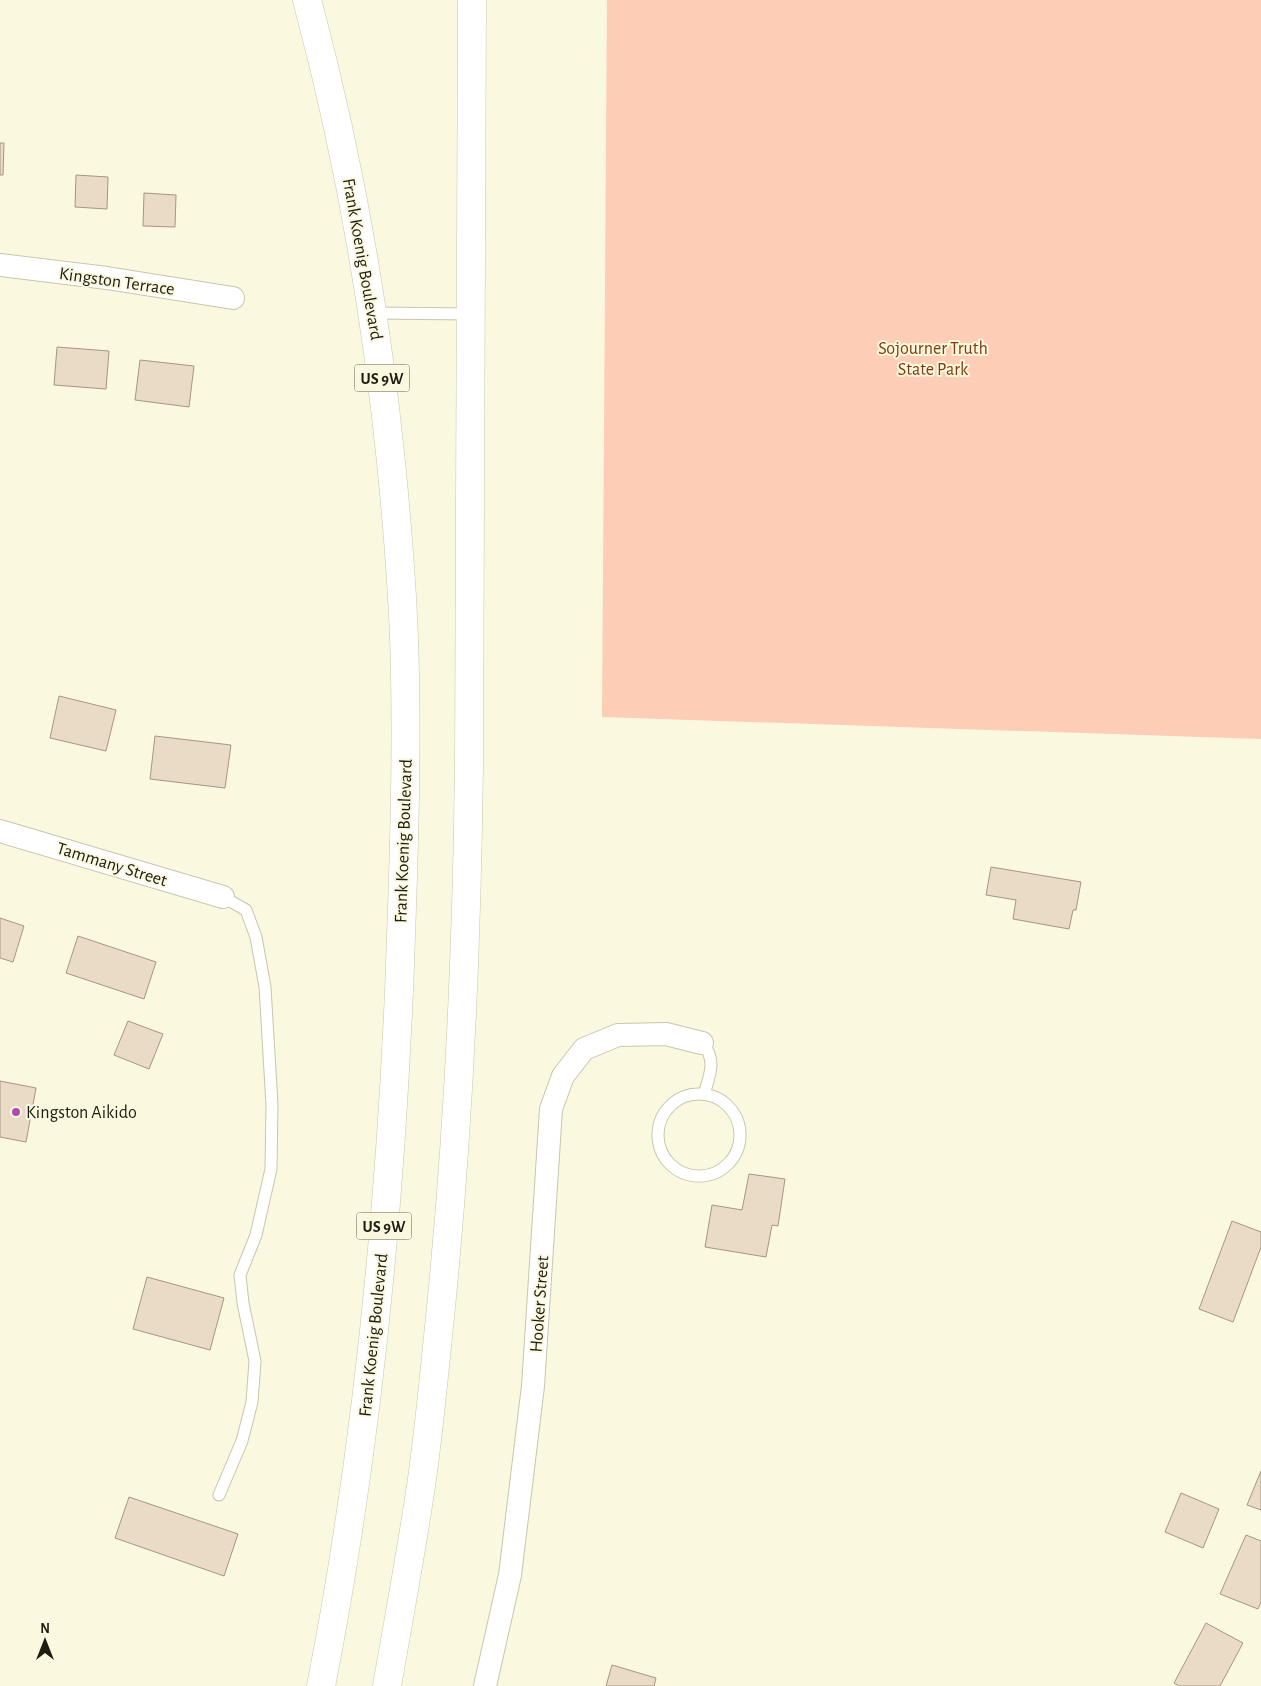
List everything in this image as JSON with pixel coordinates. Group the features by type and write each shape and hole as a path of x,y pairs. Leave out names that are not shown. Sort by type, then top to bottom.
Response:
{"main road":[{"name":"Frank Koenig Boulevard","path":"307,0 351,188 367,269 373,313 388,433 401,590 405,671 406,753 403,879 390,1163 371,1365 358,1469 321,1686"},
{"path":"387,1686 422,1478 453,1177 460,1069 468,851 472,0"}],"street":[{"name":"Kingston Terrace","path":"0,265 107,278 233,298"},
{"name":"Tammany Street","path":"0,831 224,897"},
{"name":"Hooker Street","path":"485,1686 510,1575 534,1386 551,1109 563,1076 584,1049 618,1035 666,1034 702,1043"}],"lane":[{"path":"373,313 471,314"},
{"path":"219,1495 242,1440 252,1402 255,1361 243,1303 240,1275 256,1235 271,1169 272,1104 265,987 256,936 246,910 224,897"},
{"path":"702,1043 710,1051 711,1070 704,1094"},
{"path":"691,1094 704,1094 716,1097 727,1105 735,1116 739,1128 739,1141 735,1153 727,1164 717,1171 704,1175 691,1175 674,1167 662,1152 658,1140 658,1128 662,1116 669,1106 679,1098 691,1094"}],"green space":[{"name":"Sojourner Truth State Park","path":"607,0 1261,0 1261,739 602,717"}],"building":[{"path":"0,143 4,143 3,175 0,175"},
{"path":"76,175 108,177 107,209 75,207"},
{"path":"144,193 176,195 175,227 143,226"},
{"path":"57,347 109,351 106,389 54,385"},
{"path":"140,360 194,366 189,407 135,400"},
{"path":"59,696 116,710 106,751 50,738"},
{"path":"155,736 231,745 225,788 150,779"},
{"path":"991,867 1081,882 1076,910 1073,910 1069,929 1013,919 1016,900 986,895"},
{"path":"0,918 24,926 13,962 0,958"},
{"path":"78,936 156,962 144,999 66,973"},
{"path":"128,1021 163,1034 149,1069 114,1055"},
{"name":"Kingston Aikido","path":"0,1081 36,1088 26,1142 0,1137"},
{"path":"749,1174 785,1179 778,1226 772,1225 766,1257 705,1247 712,1205 742,1210"},
{"path":"1232,1221 1261,1232 1261,1247 1233,1322 1199,1309"},
{"path":"147,1277 224,1298 210,1350 133,1329"},
{"path":"1261,1471 1261,1510 1247,1505"},
{"path":"1181,1493 1219,1509 1203,1548 1165,1532"},
{"path":"129,1497 238,1534 224,1576 115,1538"},
{"path":"1246,1535 1261,1541 1261,1602 1258,1609 1220,1594"},
{"path":"1206,1623 1243,1643 1220,1686 1179,1686 1174,1683"},
{"path":"612,1665 656,1678 654,1686 606,1686"}],"place":[{"name":"Kingston Aikido","path":"16,1112"}]}
